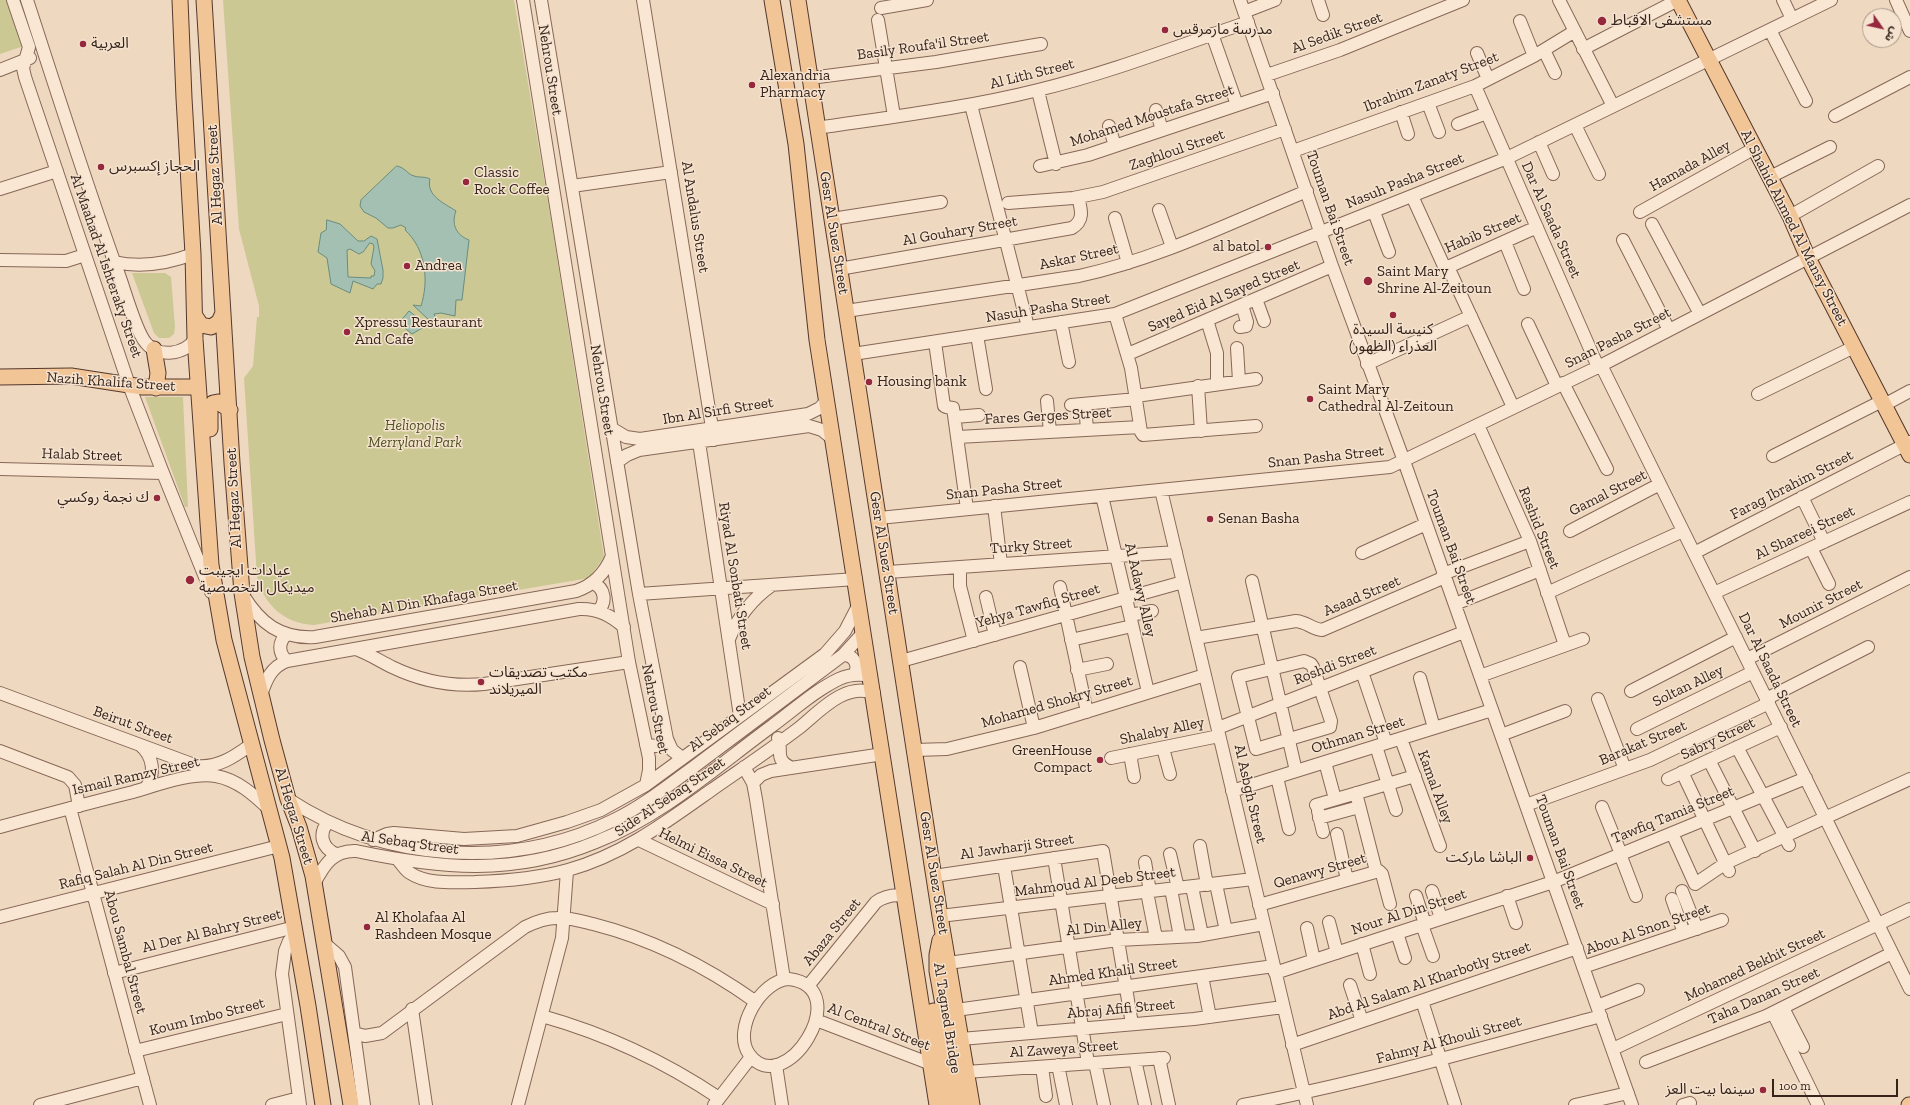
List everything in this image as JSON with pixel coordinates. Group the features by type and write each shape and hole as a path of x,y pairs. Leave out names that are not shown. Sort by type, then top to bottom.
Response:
{"main road":[{"name":"Al Hegaz Street","path":"180,0 184,98 194,254 195,339 202,456 211,565 224,640 280,846 295,930 322,1105"},
{"name":"Al Hegaz Street","path":"204,0 238,561 242,593 248,637 260,695 288,799 299,827 314,884 351,1105"},
{"name":"Gesr Al Suez Street","path":"772,0 796,144 817,340 874,693 937,1105"},
{"name":"Gesr Al Suez Street","path":"798,0 839,269 888,572 940,916 972,1105"},
{"name":"Al Shahid Ahmed Al Mansy Street","path":"1678,0 1790,216 1808,258 1883,403 1908,447"},
{"path":"195,316 201,325 211,327 219,322 223,313"},
{"path":"154,350 158,373 156,388"},
{"name":"Nazih Khalifa Street","path":"0,377 71,376 156,388 198,387"},
{"path":"202,456 210,432 212,403 218,402 230,410"},
{"name":"Al Tagned Bridge","path":"943,932 937,955 937,971 961,1105"},
{"name":"Al Tagned Bridge","path":"912,937 920,951 924,965 950,1105"}],"street":[{"name":"Al Maahad Al Ishteraky Street","path":"13,0 28,45 28,53 23,68 24,75 56,171 129,385 163,474 217,605"},
{"name":"Al Maahad Al Ishteraky Street","path":"27,0 114,262 141,336 154,350 167,353 179,351 188,347 195,339"},
{"name":"Nehrou Street","path":"523,0 629,662 649,763 646,784"},
{"name":"Nehrou Street","path":"541,0 640,594 667,739 672,750 682,758"},
{"name":"Al Andalus Street","path":"644,0 713,434"},
{"path":"881,8 898,3 927,0"},
{"name":"Touman Bai Street","path":"1240,0 1286,130 1320,233 1404,461 1632,1105"},
{"name":"Al Lith Street","path":"818,128 971,105 1038,90 1097,74 1212,34 1275,0"},
{"path":"1318,0 1323,15"},
{"name":"Al Sedik Street","path":"1266,75 1340,50 1463,0"},
{"path":"1559,0 1613,106"},
{"path":"1583,49 1678,0"},
{"path":"1783,0 1792,19"},
{"path":"1896,0 1910,31"},
{"name":"Nasuh Pasha Street","path":"853,354 1115,314 1374,212 1506,158 1770,30 1824,2"},
{"path":"878,20 894,116"},
{"path":"1520,21 1539,53 1555,73"},
{"path":"1770,30 1806,101"},
{"name":"Ibrahim Zanaty Street","path":"1293,151 1475,86 1539,53 1575,31"},
{"path":"1212,34 1237,105"},
{"name":"Basily Roufa'il Street","path":"810,78 886,69 1041,44"},
{"path":"2,67 45,53"},
{"path":"1477,53 1488,79"},
{"path":"1835,116 1910,77"},
{"name":"Dar Al Saada Street","path":"1475,86 1599,366 1683,530 1910,989"},
{"path":"1038,90 1056,164"},
{"name":"Mohamed Moustafa Street","path":"1040,166 1056,164 1083,157 1273,93"},
{"path":"1428,103 1439,132"},
{"path":"971,105 1028,327"},
{"path":"1156,110 1162,130"},
{"path":"1401,112 1408,134"},
{"path":"1458,124 1487,113"},
{"path":"1575,125 1599,174"},
{"path":"1109,126 1115,146"},
{"name":"Zaghloul Street","path":"1008,203 1078,197 1112,189 1286,130"},
{"path":"1539,142 1553,174"},
{"path":"1770,177 1830,147"},
{"name":"Hamada Alley","path":"1640,212 1755,148"},
{"path":"1790,216 1878,166"},
{"path":"0,189 56,171"},
{"path":"572,186 671,172"},
{"name":"Askar Street","path":"846,311 1079,276 1128,263 1172,247 1307,192"},
{"path":"1412,196 1445,266 1471,316 1513,407"},
{"name":"Al Gouhary Street","path":"839,269 1072,228 1081,218 1078,197"},
{"name":"Snan Pasha Street","path":"1824,250 1836,234 1910,197"},
{"path":"832,220 941,202"},
{"name":"Snan Pasha Street","path":"879,518 1382,468 1404,461 1599,366 1910,205"},
{"path":"1159,210 1172,247"},
{"path":"1374,212 1389,252"},
{"name":"Snan Pasha Street","path":"1824,250 1837,248 1910,212"},
{"path":"1115,218 1128,263"},
{"path":"1652,224 1700,314"},
{"name":"Habib Street","path":"1445,266 1505,242 1537,227"},
{"path":"1623,240 1669,330"},
{"path":"1505,242 1524,289"},
{"path":"114,262 135,265 156,264 194,254"},
{"path":"0,260 66,261 85,255"},
{"name":"Sayed Eid Al Sayed Street","path":"1128,354 1175,338 1207,320 1222,320 1242,305 1332,266"},
{"path":"1256,299 1264,321"},
{"path":"1240,328 1246,326 1247,322 1242,305"},
{"path":"1115,314 1128,354 1144,431"},
{"path":"1367,364 1471,316"},
{"path":"1207,320 1217,353 1218,384"},
{"path":"1061,322 1069,362"},
{"path":"1528,324 1607,469"},
{"path":"977,335 986,389"},
{"path":"935,342 944,406 953,408 955,417 967,509"},
{"path":"1758,394 1854,347"},
{"path":"1237,348 1239,381"},
{"path":"1071,405 1137,398 1198,386 1256,379"},
{"path":"1198,386 1202,431"},
{"path":"1773,456 1910,391"},
{"name":"Ibn Al Sirfi Street","path":"617,462 627,454 636,451 699,442 713,434 811,413 820,408 827,400"},
{"path":"1047,401 1050,432"},
{"path":"1085,404 1087,430"},
{"path":"955,417 979,415"},
{"path":"591,424 600,418 611,423"},
{"name":"Ibn Al Sirfi Street","path":"611,423 623,436 636,439 808,426 822,430 833,438"},
{"name":"Rashid Street","path":"1478,424 1530,541 1565,645"},
{"name":"Fares Gerges Street","path":"958,437 1087,430 1202,431 1256,426"},
{"name":"Riyad Al Sonbati Street","path":"699,442 740,716"},
{"name":"Farag Ibrahim Street","path":"1694,553 1802,497 1908,447"},
{"name":"Halab Street","path":"0,469 163,474"},
{"path":"600,482 610,485 620,481"},
{"name":"Gamal Street","path":"1570,531 1660,484"},
{"name":"Al Asbgh Street","path":"1161,490 1306,1099"},
{"name":"Al Adawy Alley","path":"1102,496 1148,692"},
{"path":"1802,497 1824,542"},
{"name":"Al Shareei Street","path":"1714,593 1910,502"},
{"path":"994,506 1001,564"},
{"path":"1362,553 1426,524"},
{"path":"1547,593 1683,530"},
{"name":"Asaad Street","path":"1196,638 1296,621 1302,621 1316,630 1327,629 1444,575 1530,541"},
{"path":"1811,548 1829,584"},
{"name":"Turky Street","path":"888,572 1176,552"},
{"name":"Shehab Al Din Khafaga Street","path":"242,593 259,618 271,627 288,634 307,637 329,635 570,593 593,583 603,573 612,556"},
{"path":"960,567 960,586 974,641"},
{"path":"1454,604 1540,570"},
{"name":"Mounir Street","path":"1747,659 1910,577"},
{"path":"640,594 856,579"},
{"path":"1252,581 1279,704 1296,771"},
{"name":"Yehya Tawfiq Street","path":"901,661 1183,582"},
{"path":"593,583 599,587 603,593 604,601 598,611"},
{"path":"729,639 745,611 759,595 772,585"},
{"path":"1060,587 1087,712"},
{"path":"986,597 995,635"},
{"name":"Side Al Sebaq Street","path":"373,840 387,834 394,833 464,839 517,836 567,822 601,810 646,784 740,716 806,675 836,643 849,624 859,604"},
{"path":"260,695 269,675 278,665 287,661 573,609 598,611 614,619 624,627"},
{"path":"1071,640 1131,621 1152,611"},
{"name":"Al Sebaq Street","path":"288,799 328,822 373,840 419,849 460,854 486,854 540,845 606,824 638,807 704,760 806,675 843,655 864,632"},
{"name":"Roshdi Street","path":"1218,732 1247,716 1464,632"},
{"path":"287,661 282,655 280,647 282,640 288,634"},
{"path":"1631,691 1736,637"},
{"path":"1480,676 1583,639"},
{"name":"Barakat Street","path":"1526,805 1650,760 1768,701 1868,647"},
{"path":"355,649 416,677 443,683 464,685 484,684 629,662"},
{"path":"843,655 852,657 856,662 854,674 871,676"},
{"path":"1308,662 1313,667 1331,721 1330,727 1258,749 1255,747 1238,680 1239,676 1271,668 1308,662"},
{"path":"1078,670 1107,664"},
{"path":"1020,667 1034,728"},
{"path":"1362,672 1381,745 1388,784 1396,810"},
{"name":"Soltan Alley","path":"1637,729 1753,672"},
{"name":"Al Sebaq Street","path":"336,854 356,851 398,860 433,865 466,867 499,865 543,859 575,850 611,836 636,824 664,806 774,724 831,684 854,674"},
{"name":"Mohamed Shokry Street","path":"915,750 947,749 1034,728 1205,675"},
{"path":"1420,678 1434,728"},
{"name":"Side Al Sebaq Street","path":"398,860 410,873 434,881 495,881 567,871 618,851 639,840 780,742 846,692 862,690 874,693"},
{"name":"Beirut Street","path":"0,693 140,745 158,750 188,763 202,766 218,764 231,759 252,744"},
{"path":"1598,699 1625,769"},
{"name":"Othman Street","path":"1232,791 1492,710"},
{"path":"1501,735 1565,711"},
{"path":"774,724 780,742 780,757 785,764 790,767"},
{"name":"Sabry Street","path":"1668,779 1781,727"},
{"name":"Shalaby Alley","path":"1111,758 1164,748 1218,732"},
{"path":"646,745 657,746 667,739"},
{"name":"Kamal Alley","path":"1401,739 1440,846"},
{"path":"140,745 148,753 152,767 151,778 146,788"},
{"path":"1737,747 1786,841"},
{"path":"696,748 704,760"},
{"path":"1164,748 1170,774"},
{"name":"Abou Sambal Street","path":"0,751 68,777 75,785 75,807 93,894 150,1105"},
{"path":"753,783 768,772 790,767 883,754"},
{"path":"1130,754 1134,777"},
{"path":"1709,760 1755,851"},
{"path":"1325,762 1335,799"},
{"path":"744,767 753,783 784,979"},
{"path":"1682,772 1727,867"},
{"name":"Ismail Ramzy Street","path":"0,827 146,788 194,777 214,776 238,784 254,795 271,811"},
{"path":"1323,832 1315,801 1335,799 1415,776"},
{"path":"1277,777 1289,829"},
{"name":"Tawfiq Tamia Street","path":"1553,882 1806,778"},
{"path":"1672,833 1695,884 1755,851 1786,841 1825,818 1910,779"},
{"path":"1356,793 1376,871"},
{"path":"1319,818 1359,807"},
{"path":"1602,807 1636,896"},
{"path":"601,810 606,824"},
{"path":"314,884 326,862 336,854 327,849 322,840 323,830 328,822"},
{"path":"1337,834 1347,880"},
{"path":"611,836 618,851"},
{"name":"Helmi Eissa Street","path":"639,840 773,904"},
{"name":"Rafiq Salah Al Din Street","path":"0,917 280,846"},
{"path":"1200,846 1226,931"},
{"name":"Al Jawharji Street","path":"934,876 1101,851 1105,852 1112,896"},
{"path":"1170,854 1180,937"},
{"path":"1054,858 1082,1028 1104,1105"},
{"path":"543,859 546,874"},
{"path":"1145,862 1148,892 1156,938"},
{"path":"1004,866 1032,1033"},
{"path":"518,1105 562,938 565,918 567,871"},
{"name":"Qenawy Street","path":"1259,905 1376,871 1379,871 1382,874 1390,904"},
{"name":"Mahmoud Al Deeb Street","path":"940,916 1253,880"},
{"name":"Nour Al Din Street","path":"1275,970 1314,960 1553,882"},
{"path":"1192,887 1202,935"},
{"path":"1432,891 1441,918"},
{"path":"1682,891 1697,929"},
{"name":"Abaza Street","path":"808,986 876,902 892,895 905,896"},
{"path":"1112,896 1132,1024"},
{"path":"1416,896 1433,956"},
{"path":"1507,896 1516,923"},
{"path":"1672,899 1684,933"},
{"name":"Mohamed Bekhit Street","path":"1613,1049 1910,909"},
{"path":"354,1033 365,1036 382,1033 412,1009 525,928 547,919 565,918 606,928 661,948 714,974 756,1002"},
{"name":"Abou Al Snon Street","path":"1584,967 1722,920"},
{"path":"1328,922 1337,952"},
{"name":"Al Din Alley","path":"948,963 1118,940 1202,935 1264,924"},
{"path":"1307,928 1314,960"},
{"path":"272,1105 299,1102 282,979 282,965 287,947 295,930"},
{"name":"Al Der Al Bahry Street","path":"114,973 295,930"},
{"path":"1397,933 1405,958"},
{"path":"324,943 339,956 345,967 364,1105"},
{"path":"1362,944 1370,974"},
{"name":"Abd Al Salam Al Kharbotly Street","path":"1292,1045 1577,948"},
{"name":"Taha Danan Street","path":"1646,1062 1778,1010 1892,953"},
{"name":"Ahmed Khalil Street","path":"956,1010 1202,976 1275,970"},
{"path":"1202,976 1210,1017"},
{"path":"784,979 795,979 808,986 817,1002 816,1020 808,1038 800,1049 786,1062 776,1065 760,1063 751,1057 745,1045 745,1033 749,1016 756,1002 772,984 784,979"},
{"path":"1350,985 1362,1021"},
{"name":"Fahmy Al Khouli Street","path":"1243,1105 1306,1099 1440,1060 1599,1011 1638,990"},
{"path":"1422,1001 1455,1105"},
{"name":"Abraj Afifi Street","path":"961,1039 1210,1017 1283,1007"},
{"path":"412,1009 426,1105"},
{"path":"1778,1010 1803,1047"},
{"path":"1778,1010 1818,1105"},
{"name":"Koum Imbo Street","path":"135,1051 287,1014"},
{"path":"542,1016 592,1032 641,1052 681,1074 717,1102 751,1057"},
{"name":"Al Central Street","path":"816,1020 931,1064"},
{"name":"Al Zaweya Street","path":"966,1072 1161,1058 1169,1105"},
{"path":"1135,1060 1145,1105"},
{"path":"776,1065 782,1105"},
{"path":"1058,1065 1066,1105"},
{"path":"1042,1067 1046,1096"},
{"path":"40,1105 143,1078"},
{"path":"1575,1105 1628,1093"}],"green space":[{"path":"0,0 8,0 24,46 0,54"},
{"name":"Heliopolis Merryland Park","path":"223,0 514,0 552,226 604,557 589,578 314,625 304,624 285,617 270,604 260,587 257,577 244,378 253,366 259,306 239,229"},
{"path":"132,273 165,273 171,277 175,327 174,334 169,338 159,338 154,333"},
{"path":"145,397 183,397 188,507 185,507"}],"shaded area":[{"path":"397,166 416,177 430,179 429,185 433,194 441,202 456,211 454,225 461,235 469,240 462,300 456,300 455,316 441,313 434,314 436,320 412,334 399,323 409,311 427,325 430,321 413,305 421,306 425,286 424,266 417,246 405,230 406,228 401,225 388,228 376,218 364,212 360,206 361,200"},
{"path":"327,220 340,224 358,241 364,241 371,236 377,239 383,270 381,284 377,284 373,289 353,281 350,293 331,284 327,258 318,252 321,233 326,230","holes":["370,243 373,244 374,247 371,264 375,271 374,276 371,276 371,278 348,277 347,250 350,249 359,254 363,252"]}],"place":[{"name":"مستشفى الاقباط","path":"1602,21"},
{"name":"مدرسة مارمرقس","path":"1165,30"},
{"name":"العربية","path":"83,44"},
{"name":"Alexandria Pharmacy","path":"752,85"},
{"name":"الحجاز إكسبرس","path":"101,167"},
{"name":"Classic Rock Coffee","path":"466,182"},
{"name":"al batol","path":"1268,247"},
{"name":"Andrea","path":"407,266"},
{"name":"Saint Mary Shrine Al-Zeitoun","path":"1368,281"},
{"name":"كنيسة السيدة العذراء (الظهور)","path":"1393,315"},
{"name":"Xpressu Restaurant And Cafe","path":"347,332"},
{"name":"Housing bank","path":"869,382"},
{"name":"Saint Mary Cathedral Al-Zeitoun","path":"1310,399"},
{"name":"ك نجمة روكسي","path":"157,498"},
{"name":"Senan Basha","path":"1210,519"},
{"name":"عيادات ايجيبت ميديكال التخصصية","path":"190,580"},
{"name":"مكتب تصديقات الميريلاند","path":"481,682"},
{"name":"GreenHouse Compact","path":"1100,760"},
{"name":"الباشا ماركت","path":"1530,858"},
{"name":"Al Kholafaa Al Rashdeen Mosque","path":"367,927"},
{"name":"سينما بيت العز","path":"1763,1090"}]}
